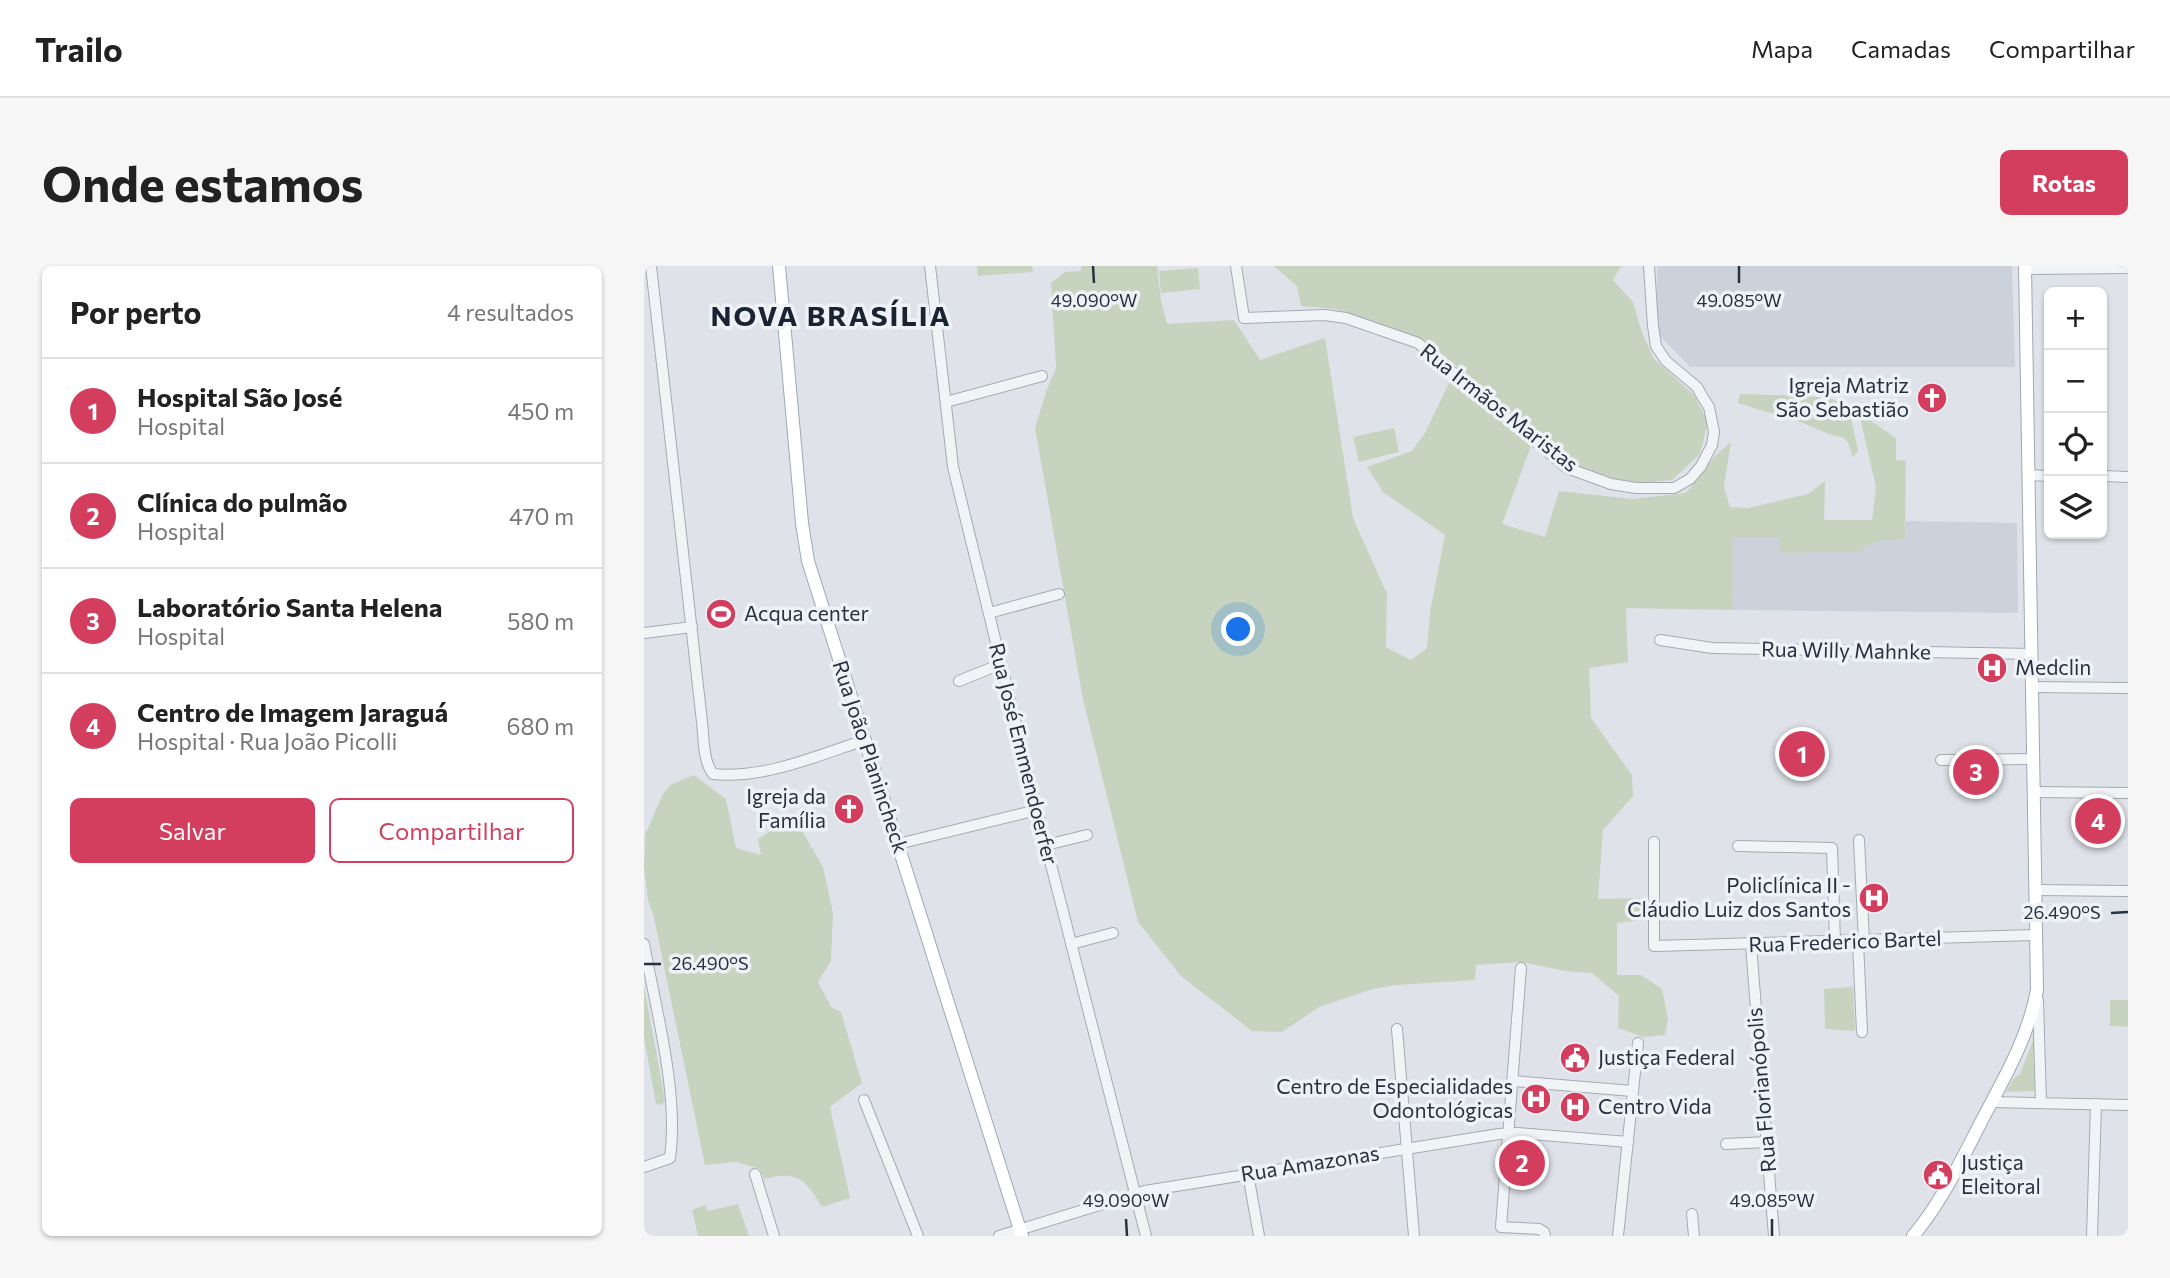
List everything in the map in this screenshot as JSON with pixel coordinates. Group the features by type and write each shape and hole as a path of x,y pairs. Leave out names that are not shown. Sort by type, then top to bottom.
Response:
{"main road":[{"name":"Rua João Planincheck","path":"779,266 805,542 823,608 1021,1233"},
{"path":"1913,1236 1944,1192 2022,1043 2032,1016 2037,990 2025,267"}],"street":[{"path":"651,266 707,761 713,774 727,776 770,770 865,740"},
{"name":"Rua José Emmendoerfer","path":"930,266 953,467 1146,1236"},
{"name":"Rua Irmãos Maristas","path":"1236,266 1244,318 1325,315 1346,318 1418,343 1567,468 1611,484 1636,488 1674,488 1690,479 1708,456 1714,432 1709,407 1697,387 1666,361 1656,346 1649,266"},
{"path":"2025,267 2121,267"},
{"path":"946,402 1042,376"},
{"path":"2029,475 2044,476"},
{"path":"2107,476 2128,477"},
{"path":"989,613 1059,594"},
{"path":"644,633 692,627"},
{"name":"Rua Willy Mahnke","path":"1660,639 1716,649 2032,654"},
{"path":"959,681 1001,664"},
{"path":"2032,687 2128,688"},
{"path":"1941,760 2034,759"},
{"path":"2034,792 2128,793"},
{"path":"898,844 1037,810"},
{"path":"1046,845 1087,835"},
{"path":"1859,840 1862,1032"},
{"name":"Rua Frederico Bartel","path":"1654,842 1654,946 2037,935"},
{"path":"1738,846 1832,848 1835,942"},
{"path":"2036,890 2128,891"},
{"path":"1071,944 1113,933"},
{"path":"644,944 672,1105 670,1158 644,1167"},
{"name":"Rua Florianópolis","path":"1751,945 1774,1236"},
{"path":"1521,968 1502,1227 1539,1230 1544,1232 1545,1236"},
{"path":"2037,990 2041,1103"},
{"path":"1397,1029 1414,1236"},
{"path":"1618,1236 1638,1043"},
{"path":"1513,1081 1633,1091"},
{"path":"864,1100 918,1236"},
{"path":"1992,1102 2128,1105"},
{"path":"2092,1236 2096,1104"},
{"name":"Rua Amazonas","path":"999,1236 1021,1233 1136,1193 1510,1133 1628,1142"},
{"path":"1726,1144 1767,1142"},
{"path":"755,1174 774,1236"},
{"path":"1248,1174 1259,1236"},
{"path":"1692,1214 1694,1236"}],"shaded area":[{"path":"1657,266 2012,266 2015,367 1690,367 1657,333"},
{"path":"1906,521 2017,523 2018,613 1732,610 1734,538 1905,538"}],"green space":[{"path":"977,266 1032,266 1033,272 978,276"},
{"path":"1081,266 1157,266 1167,324 1234,320 1260,360 1325,338 1353,518 1387,594 1386,647 1411,660 1427,648 1430,612 1445,535 1383,492 1367,467 1412,451 1425,433 1450,381 1531,446 1502,524 1545,537 1559,491 1632,499 1686,493 1714,457 1731,442 1724,487 1730,507 1748,508 1808,494 1825,481 1824,520 1872,520 1876,487 1860,418 1862,415 1896,438 1896,460 1906,461 1905,539 1875,542 1860,552 1780,553 1779,538 1734,538 1732,610 1626,608 1628,662 1589,668 1591,718 1632,775 1633,796 1603,830 1598,899 1641,898 1642,920 1617,923 1617,975 1641,975 1662,989 1668,1019 1665,1035 1643,1037 1618,1028 1619,996 1592,973 1565,971 1521,962 1476,965 1475,980 1373,989 1319,1007 1282,1032 1252,1031 1181,976 1138,922 1083,699 1035,428 1056,368 1051,283 1065,272 1081,271"},
{"path":"1274,266 1621,266 1613,280 1633,302 1641,330 1654,359 1694,395 1708,422 1700,454 1672,480 1632,484 1580,468 1425,340 1336,309 1301,306 1297,286"},
{"path":"1198,268 1200,289 1161,293 1159,271"},
{"path":"1740,394 1832,399 1851,409 1858,451 1853,458 1848,442 1842,437 1738,403"},
{"path":"1394,428 1399,452 1359,462 1353,437"},
{"path":"694,775 726,799 736,848 761,855 758,839 794,817 823,867 833,913 831,961 818,982 831,1007 841,1012 862,1083 830,1107 850,1198 822,1207 811,1190 799,1179 775,1176 764,1179 760,1169 737,1162 705,1165 653,913 648,900 644,868 645,835 662,796 670,785"},
{"path":"644,986 665,1101 661,1105 656,1104 644,1037"},
{"path":"1853,987 1855,1031 1825,1029 1824,989"},
{"path":"2110,1000 2128,1000 2128,1027 2110,1026"},
{"path":"2034,1038 2036,1044 2033,1061 2037,1091 2006,1092 2014,1078 2020,1074"},
{"path":"738,1204 749,1236 698,1236 692,1210 705,1205 708,1211"}],"place":[{"name":"Igreja Matriz São Sebastião","path":"1932,398"},
{"name":"Acqua center","path":"721,614"},
{"name":"Medclin","path":"1992,668"},
{"name":"Hospital São José","path":"1802,754"},
{"name":"Laboratório Santa Helena","path":"1976,772"},
{"name":"Igreja da Família","path":"849,809"},
{"name":"Centro de Imagem Jaraguá","path":"2098,821"},
{"name":"Policlínica II - Cláudio Luiz dos Santos","path":"1874,898"},
{"name":"Justiça Federal","path":"1575,1058"},
{"name":"Centro de Especialidades Odontológicas","path":"1536,1099"},
{"name":"Centro Vida","path":"1575,1107"},
{"name":"Clínica do pulmão","path":"1522,1163"},
{"name":"Justiça Eleitoral","path":"1938,1175"}],"district":[{"name":"NOVA BRASÍLIA","path":"831,316"}]}
